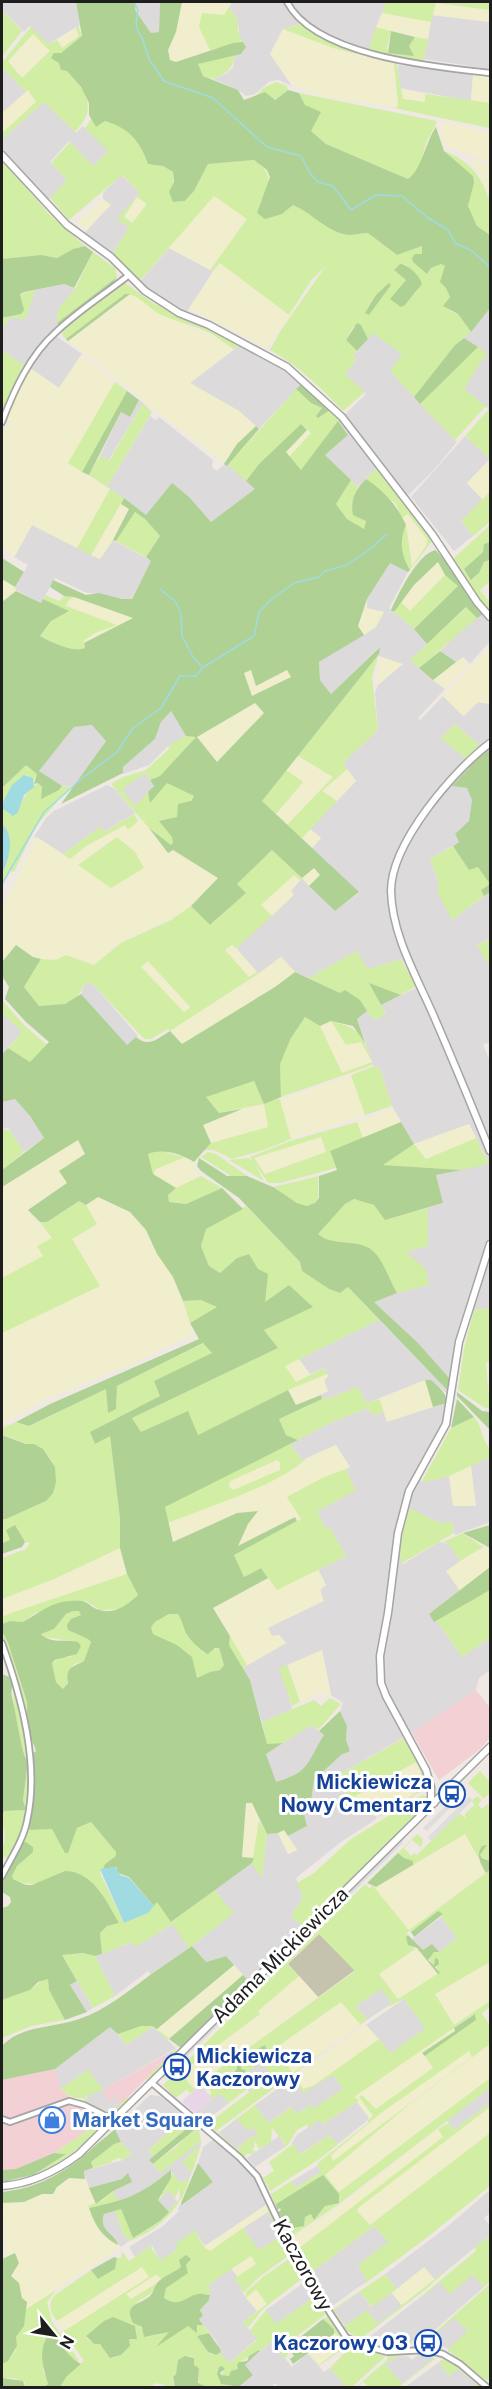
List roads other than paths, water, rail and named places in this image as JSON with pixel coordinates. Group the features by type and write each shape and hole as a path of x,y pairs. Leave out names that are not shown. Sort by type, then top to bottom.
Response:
{"street":[{"path":"287,2 301,22 336,41 367,53 439,68 490,74"},
{"path":"2,155 67,225 111,257 160,302 209,325 287,367 342,417 432,534 477,602 490,617"},
{"path":"2,422 18,385 41,348 55,332 129,275"},
{"path":"490,743 466,762 431,803 401,853 393,876 391,891 404,950 490,1150"},
{"path":"434,1803 431,1799 431,1787 426,1770 381,1683 380,1656 403,1511 410,1491 446,1424 459,1342 490,1244"},
{"path":"2,1643 26,1733 30,1764 30,1790 24,1832 2,1876"},
{"name":"Adama Mickiewicza","path":"2,2186 33,2180 59,2169 79,2154 490,1747"},
{"name":"Kaczorowy","path":"152,2083 252,2170 265,2189 285,2235 346,2337 361,2345 387,2352 426,2350 443,2354 460,2364 488,2388"},
{"path":"2,2119 12,2121 69,2101 84,2105 114,2120"}],"water":[{"path":"24,775 33,778 34,787 24,795 18,812 13,816 3,809 2,804 12,785"},
{"path":"2,824 9,835 10,848 2,874"},
{"path":"115,1867 120,1875 129,1878 154,1906 148,1913 124,1923 100,1869"}],"waterway":[{"path":"134,2 138,10 136,24 138,31 149,59 164,81 213,98 267,147 301,156 318,182 333,186 351,210 376,195 402,196 428,218 448,230 455,243 472,251 490,267"},
{"path":"2,884 44,812 80,780 117,752 133,728 161,708 180,676 196,676 202,668 254,636 259,612 273,598 294,583 319,577 325,571 347,565 387,534"},
{"path":"160,589 175,601 181,613 182,636 193,657 201,666"}],"place":[{"name":"Mickiewicza Nowy Cmentarz","path":"452,1794"},
{"name":"Mickiewicza Kaczorowy","path":"177,2067"},
{"name":"Market Square","path":"52,2120"},
{"name":"Kaczorowy 03","path":"428,2343"}]}
